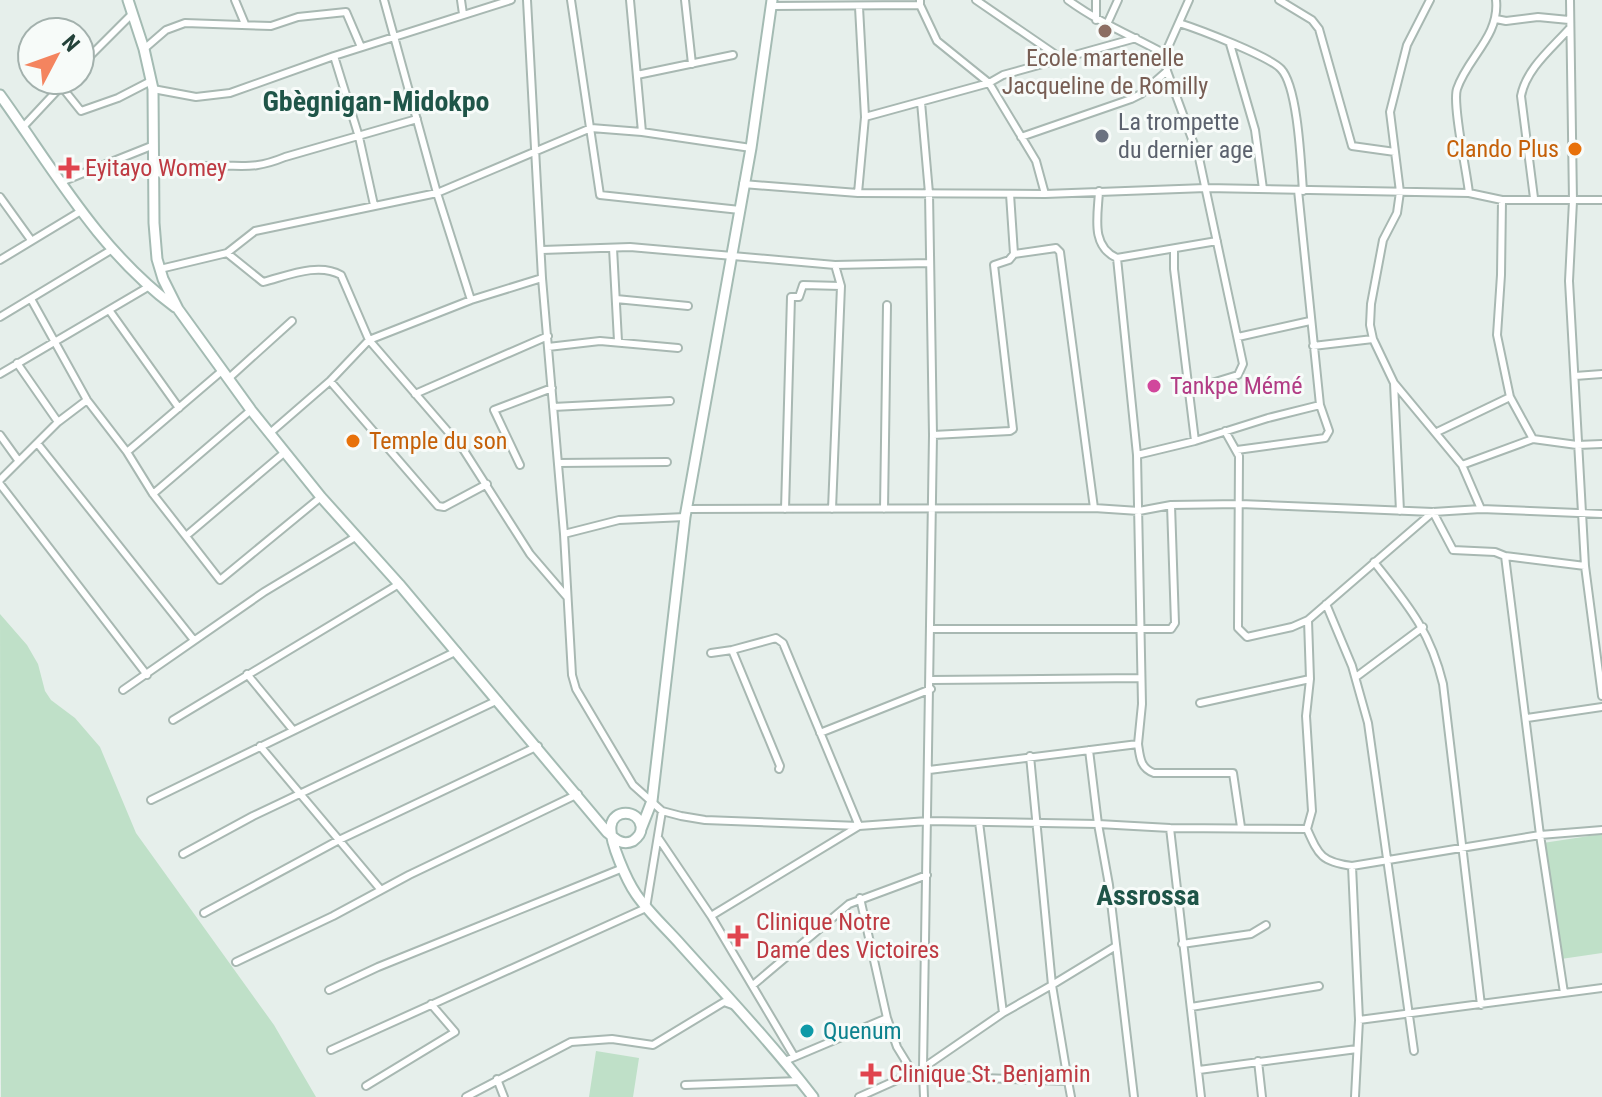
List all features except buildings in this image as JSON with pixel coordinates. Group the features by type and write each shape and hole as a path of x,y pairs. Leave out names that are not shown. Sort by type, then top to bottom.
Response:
{"main road":[{"path":"612,836 626,843 637,839 652,801 686,513 751,148 772,3"},
{"path":"132,5 152,85 154,223 160,269 178,309 251,410 321,497 457,651 612,836 633,890 646,908 735,1006 790,1058 813,1097"},
{"path":"0,95 111,250 148,287 178,309"},
{"path":"612,836 613,820 626,813 639,821 640,832"}],"street":[{"path":"235,0 245,24"},
{"path":"384,0 437,193 471,300"},
{"path":"461,0 463,14"},
{"path":"72,96 81,111 152,85 196,97 219,95 511,0"},
{"path":"527,0 542,278 574,682 633,785 662,811 705,820 859,826 928,821 1307,829"},
{"path":"571,0 600,195 740,210"},
{"path":"630,0 642,132"},
{"path":"685,0 692,64"},
{"path":"976,0 1063,59"},
{"path":"1068,0 1096,20 1108,22 1165,54"},
{"path":"1096,0 1096,20"},
{"path":"1108,22 1118,0"},
{"path":"1189,0 1165,54 1167,71 1199,158 1243,364 1242,372 1189,390"},
{"path":"1279,0 1312,20 1319,29 1352,146 1395,152"},
{"path":"1430,0 1407,45 1390,112 1400,192 1397,213 1383,240 1370,325 1373,339 1394,383 1462,465 1481,509"},
{"path":"1469,193 1455,106 1457,89 1496,19 1496,0"},
{"path":"1570,0 1573,201 1569,281 1585,566 1602,696"},
{"path":"772,3 859,7 920,2 937,41 989,83 1036,161 1045,194"},
{"path":"96,47 132,5"},
{"path":"858,193 865,117 859,7"},
{"path":"144,49 166,30 185,23 271,26 298,17 346,12 361,47"},
{"path":"1496,19 1506,21 1538,17 1569,20"},
{"path":"1179,23 1206,32 1282,69 1289,84 1298,133 1310,321 1320,405 1329,431 1325,438 1237,450"},
{"path":"1534,198 1521,96 1523,85 1539,61 1569,29"},
{"path":"865,117 1136,38"},
{"path":"1230,44 1255,130 1263,189"},
{"path":"637,75 733,55"},
{"path":"334,56 359,137 374,205"},
{"path":"1021,137 1131,99 1167,71"},
{"path":"23,127 52,96"},
{"path":"921,102 929,193 933,435 924,1097"},
{"path":"155,174 208,166 237,168 264,165 417,119"},
{"path":"160,269 227,253 255,231 437,193 591,128 751,148"},
{"path":"61,182 154,145"},
{"path":"743,184 858,193 1045,194 1206,188 1469,193 1502,200 1602,200"},
{"path":"1099,191 1097,235 1103,247 1117,258 1137,455 1142,704 1138,744 1144,768 1154,773 1233,773 1241,827"},
{"path":"1010,194 1014,254"},
{"path":"0,197 31,240"},
{"path":"1502,200 1497,335 1510,397 1533,439"},
{"path":"0,260 81,211"},
{"path":"1117,258 1217,241"},
{"path":"542,250 630,247 835,265 929,263"},
{"path":"613,248 618,341"},
{"path":"933,435 1013,429 994,265 1009,260 1014,254 1056,248 1060,252 1094,508"},
{"path":"1174,249 1195,441"},
{"path":"0,317 111,250"},
{"path":"227,253 263,282 306,270 331,269 341,275 369,340 463,449 530,554 567,598"},
{"path":"832,509 841,286 835,265"},
{"path":"270,433 330,381 369,340 471,300 542,278"},
{"path":"785,509 791,297 799,297 803,285 841,286"},
{"path":"0,374 148,287"},
{"path":"31,299 87,400 127,452 153,494 220,580 321,497"},
{"path":"616,299 688,306"},
{"path":"884,509 887,305"},
{"path":"109,310 179,408"},
{"path":"127,452 292,321"},
{"path":"1238,337 1310,321"},
{"path":"415,394 548,336"},
{"path":"1313,346 1373,339"},
{"path":"548,347 618,341 678,348"},
{"path":"17,363 58,422"},
{"path":"1575,376 1602,374"},
{"path":"330,381 438,506 444,507 487,484"},
{"path":"1394,383 1400,511"},
{"path":"520,465 494,410 552,388"},
{"path":"1437,432 1510,397"},
{"path":"87,400 58,422 0,482 147,675"},
{"path":"553,407 670,401"},
{"path":"1137,455 1320,405"},
{"path":"153,494 251,410"},
{"path":"1225,431 1239,456 1238,628 1247,637 1292,627 1308,620 1433,512"},
{"path":"0,435 18,460"},
{"path":"1462,465 1533,439 1577,445 1602,444"},
{"path":"37,443 193,639"},
{"path":"186,536 285,452"},
{"path":"558,463 667,462"},
{"path":"564,534 619,520 686,513 785,509 1094,508 1139,511 1171,505 1240,504 1433,512 1481,509 1602,514"},
{"path":"932,629 1171,629 1175,623 1171,505"},
{"path":"1433,512 1453,550 1495,552 1505,556 1585,566"},
{"path":"123,690 264,592 357,536"},
{"path":"1505,556 1540,835 1564,993"},
{"path":"1374,562 1423,627 1436,654 1443,684 1481,1005"},
{"path":"173,720 399,584"},
{"path":"1326,604 1356,677 1368,723 1390,860 1414,1051"},
{"path":"1308,620 1310,679 1306,731 1312,811 1307,829 1320,855 1329,863 1352,866 1540,835 1602,830"},
{"path":"1356,677 1423,627"},
{"path":"711,653 779,639 859,826"},
{"path":"732,650 779,769"},
{"path":"151,800 457,651"},
{"path":"247,674 293,730"},
{"path":"931,680 1141,678"},
{"path":"1200,703 1310,679"},
{"path":"820,733 931,689"},
{"path":"183,854 253,816 498,700"},
{"path":"1527,718 1602,707"},
{"path":"929,770 1138,744"},
{"path":"260,746 381,890"},
{"path":"204,913 339,840 538,746"},
{"path":"1089,750 1109,885 1134,1097"},
{"path":"1030,756 1052,985 1071,1097"},
{"path":"236,962 578,794"},
{"path":"331,1050 646,908 662,811"},
{"path":"979,822 1003,1013"},
{"path":"711,916 859,826"},
{"path":"1170,828 1201,1097"},
{"path":"659,839 753,985 790,1058 887,1018"},
{"path":"1352,866 1359,1020 1355,1097"},
{"path":"329,990 378,967 623,868"},
{"path":"753,985 840,910 860,898 927,875"},
{"path":"860,898 887,1018 897,1047 913,1073"},
{"path":"1182,944 1251,934 1266,925"},
{"path":"923,1072 1003,1013 1116,946"},
{"path":"1191,1007 1319,986"},
{"path":"1359,1020 1602,988"},
{"path":"466,1097 571,1042 612,1039 653,1045 724,1002 735,1006"},
{"path":"366,1086 455,1032 431,1004"},
{"path":"1199,1070 1357,1049"},
{"path":"1258,1061 1262,1097"},
{"path":"859,1097 913,1073 923,1072 1068,1081"},
{"path":"497,1079 504,1097"},
{"path":"685,1085 801,1081"}],"green space":[{"path":"0,614 27,645 38,664 45,691 51,700 75,718 100,747 136,833 274,1025 316,1097 1,1097"},
{"path":"1602,834 1602,953 1561,959 1543,843"},
{"path":"596,1051 639,1058 633,1097 589,1097"}],"place":[{"name":"Ecole martenelle Jacqueline de Romilly","path":"1105,31"},
{"name":"La trompette du dernier age","path":"1102,136"},
{"name":"Clando Plus","path":"1575,149"},
{"name":"Eyitayo Womey","path":"69,168"},
{"name":"Tankpe Mémé","path":"1154,386"},
{"name":"Temple du son","path":"353,441"},
{"name":"Clinique Notre Dame des Victoires","path":"738,936"},
{"name":"Quenum","path":"807,1031"},
{"name":"Clinique St. Benjamin","path":"871,1074"}],"district":[{"name":"Gbègnigan-Midokpo","path":"376,101"},
{"name":"Assrossa","path":"1148,895"}]}
